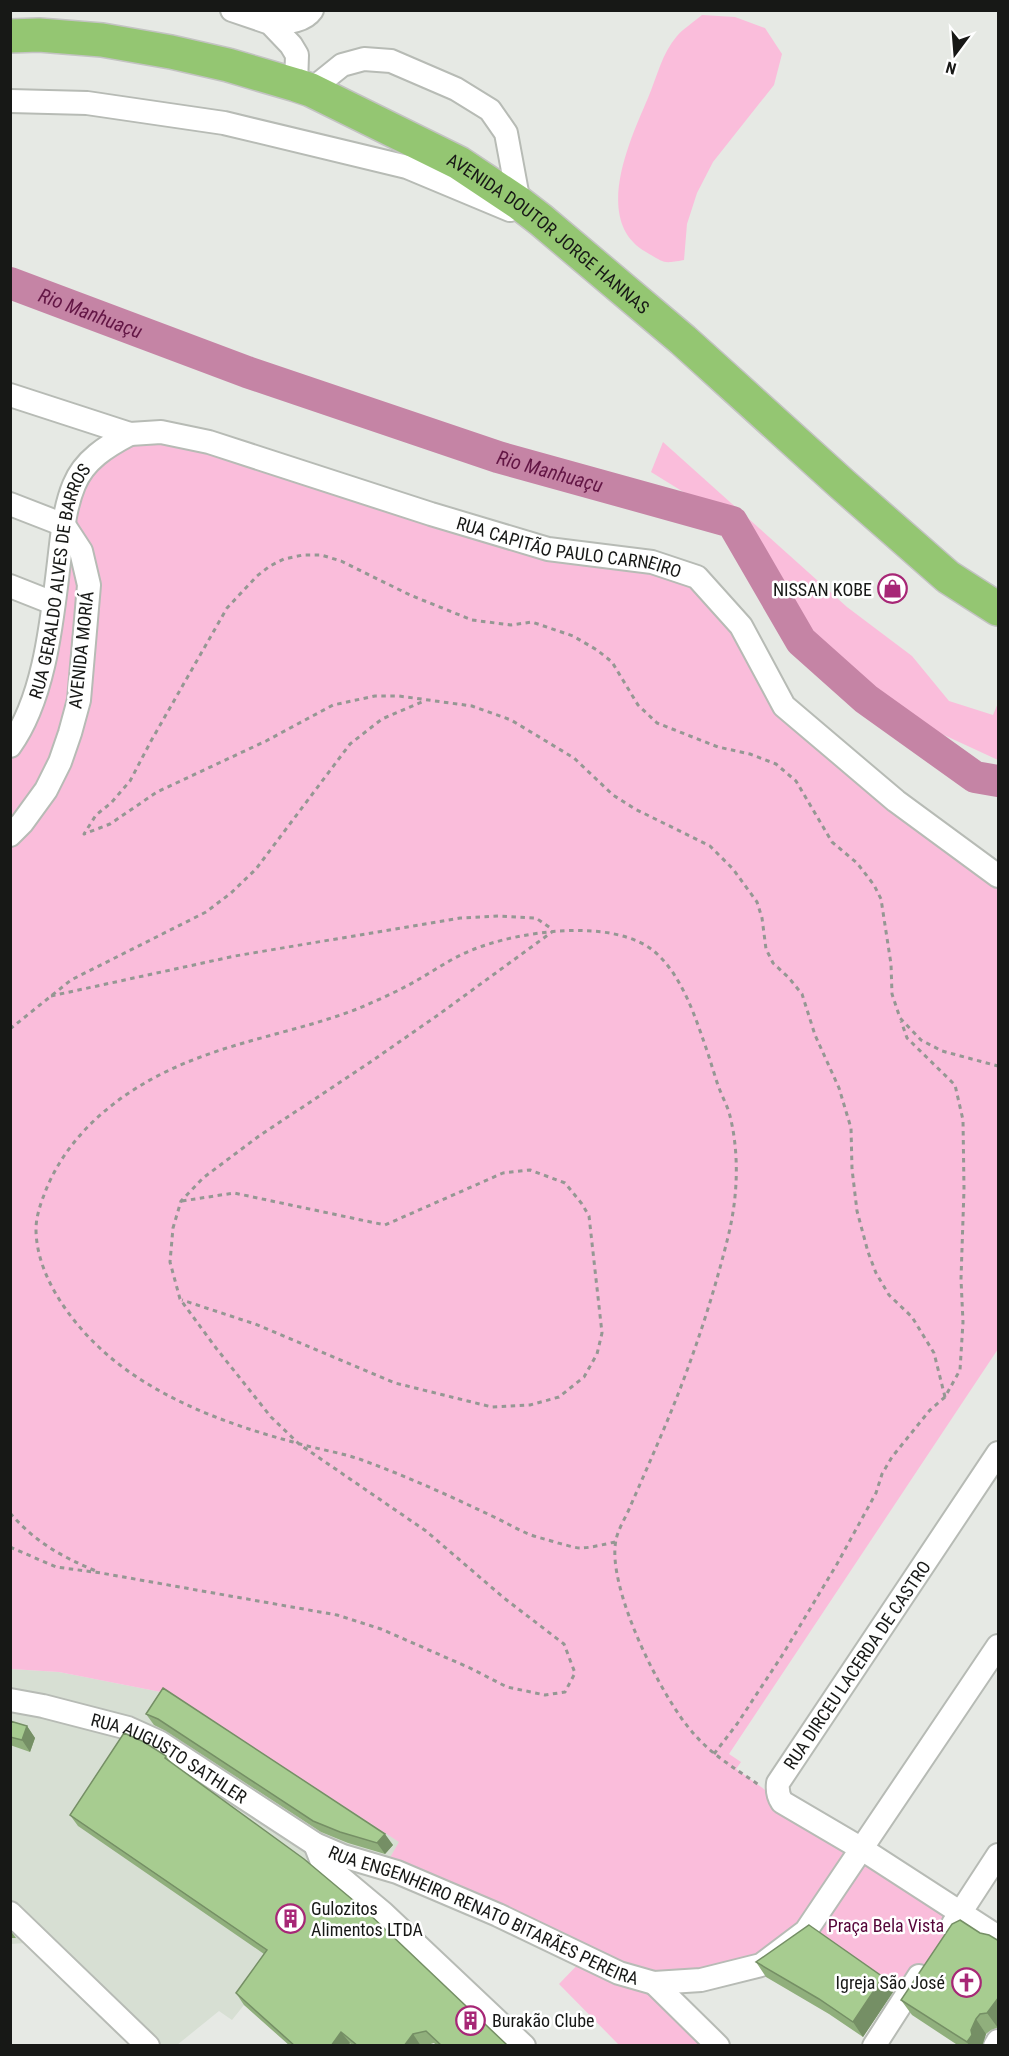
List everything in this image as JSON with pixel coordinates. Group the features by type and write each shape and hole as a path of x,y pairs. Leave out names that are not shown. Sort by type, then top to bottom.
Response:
{"highway":[{"name":"AVENIDA DOUTOR JORGE HANNAS","path":"10,36 39,35 102,40 228,65 303,88 459,163 530,211 683,340 948,577 999,609"}],"street":[{"path":"231,10 270,23 307,17 312,10"},
{"path":"10,101 87,103 224,123 407,167 531,219 506,133 490,110 456,89 391,61 364,59 342,64 303,88 297,55 291,45 270,23"},
{"path":"10,395 130,434"},
{"name":"RUA CAPITÃO PAULO CARNEIRO","path":"130,434 161,432 209,442 431,514 548,549 652,562 697,577 741,626 784,706 896,801 999,876"},
{"name":"RUA GERALDO ALVES DE BARROS","path":"10,746 21,732 37,688 53,603 64,525 74,484 93,456 130,434"},
{"path":"10,504 64,525"},
{"name":"AVENIDA MORIÁ","path":"10,835 22,823 46,790 60,762 79,700 89,585 81,551 64,525"},
{"path":"10,586 53,603"},
{"name":"RUA DIRCEU LACERDA DE CASTRO","path":"782,1802 777,1793 778,1783 999,1453"},
{"path":"654,1983 701,1980 761,1965 806,1931 999,1646"},
{"name":"RUA AUGUSTO SATHLER","path":"10,1700 128,1728 159,1742 315,1844"},
{"path":"782,1802 862,1849 999,1937"},
{"path":"315,1844 322,1862 382,1913 524,2046"},
{"name":"RUA ENGENHEIRO RENATO BITARÃES PEREIRA","path":"315,1844 343,1856 397,1872 498,1915 619,1973 654,1983"},
{"path":"942,1941 999,1855"},
{"path":"10,1913 148,2046"},
{"path":"874,2046 929,1960"},
{"path":"654,1983 718,2046"},
{"path":"995,2046 999,2041"}],"path":[{"path":"714,1754 737,1724 783,1654 837,1564 876,1493 882,1474 892,1457 930,1410 945,1397 960,1370 963,1322 961,1279 964,1190 963,1120 955,1085 907,1038 892,994 891,964 878,892 857,863 832,842 796,781 776,764 750,754 718,747 657,723 638,705 612,662 573,636 532,622 511,625 472,621 410,595 341,561 321,555 303,555 284,559 270,566 227,608 130,781 111,803 96,815 84,834 110,824 157,792 243,752 333,705 351,699 399,696 472,706 511,720 574,758 614,795 628,804 710,846 733,868 757,902 762,918 762,935 766,949 773,963 802,993 815,1035 839,1088 851,1128 852,1169 857,1211 868,1252 876,1273 889,1295 912,1317 934,1353 945,1397"},
{"path":"10,1029 71,980 206,912 231,893 255,870 350,744 382,719 426,700"},
{"path":"49,996 235,956 460,918 499,916 536,918 554,930"},
{"path":"10,1547 56,1567 337,1615 381,1629 507,1687 544,1695 566,1692 575,1673 564,1644 504,1598 426,1531 298,1444 264,1409 180,1299 170,1262 173,1228 182,1201 203,1178 229,1157 369,1064 554,930"},
{"path":"615,1542 578,1548 527,1534 497,1518 358,1458 258,1433 176,1400 113,1360 81,1329 59,1299 46,1276 36,1227 40,1205 54,1170 77,1138 110,1106 157,1075 197,1058 361,1007 415,982 468,951 521,934 554,930 624,936 651,948 665,963 689,1002 728,1110 736,1162 733,1215 708,1309 674,1404 615,1542 618,1583 646,1658 668,1698 692,1732 714,1754 782,1802"},
{"path":"900,1018 921,1040 942,1052 999,1066"},
{"path":"180,1299 255,1324 395,1383 492,1407 530,1405 559,1397 584,1377 597,1354 603,1333 589,1216 565,1183 530,1170 503,1173 385,1225 234,1193 182,1201"},
{"path":"10,1513 22,1527 62,1557 101,1573"}],"shaded area":[{"path":"10,1669 59,1672 171,1694 400,1842 384,1868 343,1856 393,2045 290,2045 244,2005 232,2020 219,2011 177,2045 148,2045 40,1942 11,1944"}],"green space":[{"path":"702,15 735,17 765,28 782,54 774,85 713,162 697,193 687,224 684,260 664,262 646,252 630,238 621,221 618,201 620,179 632,135 667,50 680,33"},
{"name":"Praça Bela Vista","path":"161,432 431,514 697,577 784,706 998,876 998,1349 729,1754 741,1762 736,1769 782,1802 960,1912 904,1999 874,1977 761,1965 654,1983 718,2045 619,2045 559,1984 585,1957 384,1868 399,1842 171,1694 59,1672 11,1669 11,746 58,571 93,456"},
{"path":"663,442 847,607 912,656 949,701 993,715 998,703 998,760 866,699 801,641 732,522 651,472"}],"building":[{"path":"163,1688 385,1834 377,1843 313,1821 158,1719 146,1714"},
{"path":"10,1721 27,1726 22,1740 10,1737"},
{"name":"Gulozitos Alimentos LTDA","path":"124,1733 166,1756 165,1758 304,1859 366,1911 509,2046 442,2046 426,2031 413,2034 404,2046 358,2046 341,2032 331,2046 295,2046 236,1993 267,1950 70,1815"},
{"name":"Igreja São José","path":"960,1920 980,1933 999,1941 999,1997 987,2013 980,2014 976,2019 971,2030 972,2035 967,2042 901,2000 952,1924"},
{"path":"809,1925 883,1977 853,2022 756,1962"}],"waterway":[{"name":"Rio Manhuaçu","path":"10,283 247,372 498,457 732,522 801,641 866,699 975,777 998,781"}],"place":[{"name":"NISSAN KOBE","path":"893,589"},
{"name":"Gulozitos Alimentos LTDA","path":"290,1918"},
{"name":"Igreja São José","path":"966,1982"},
{"name":"Burakão Clube","path":"471,2020"}]}
